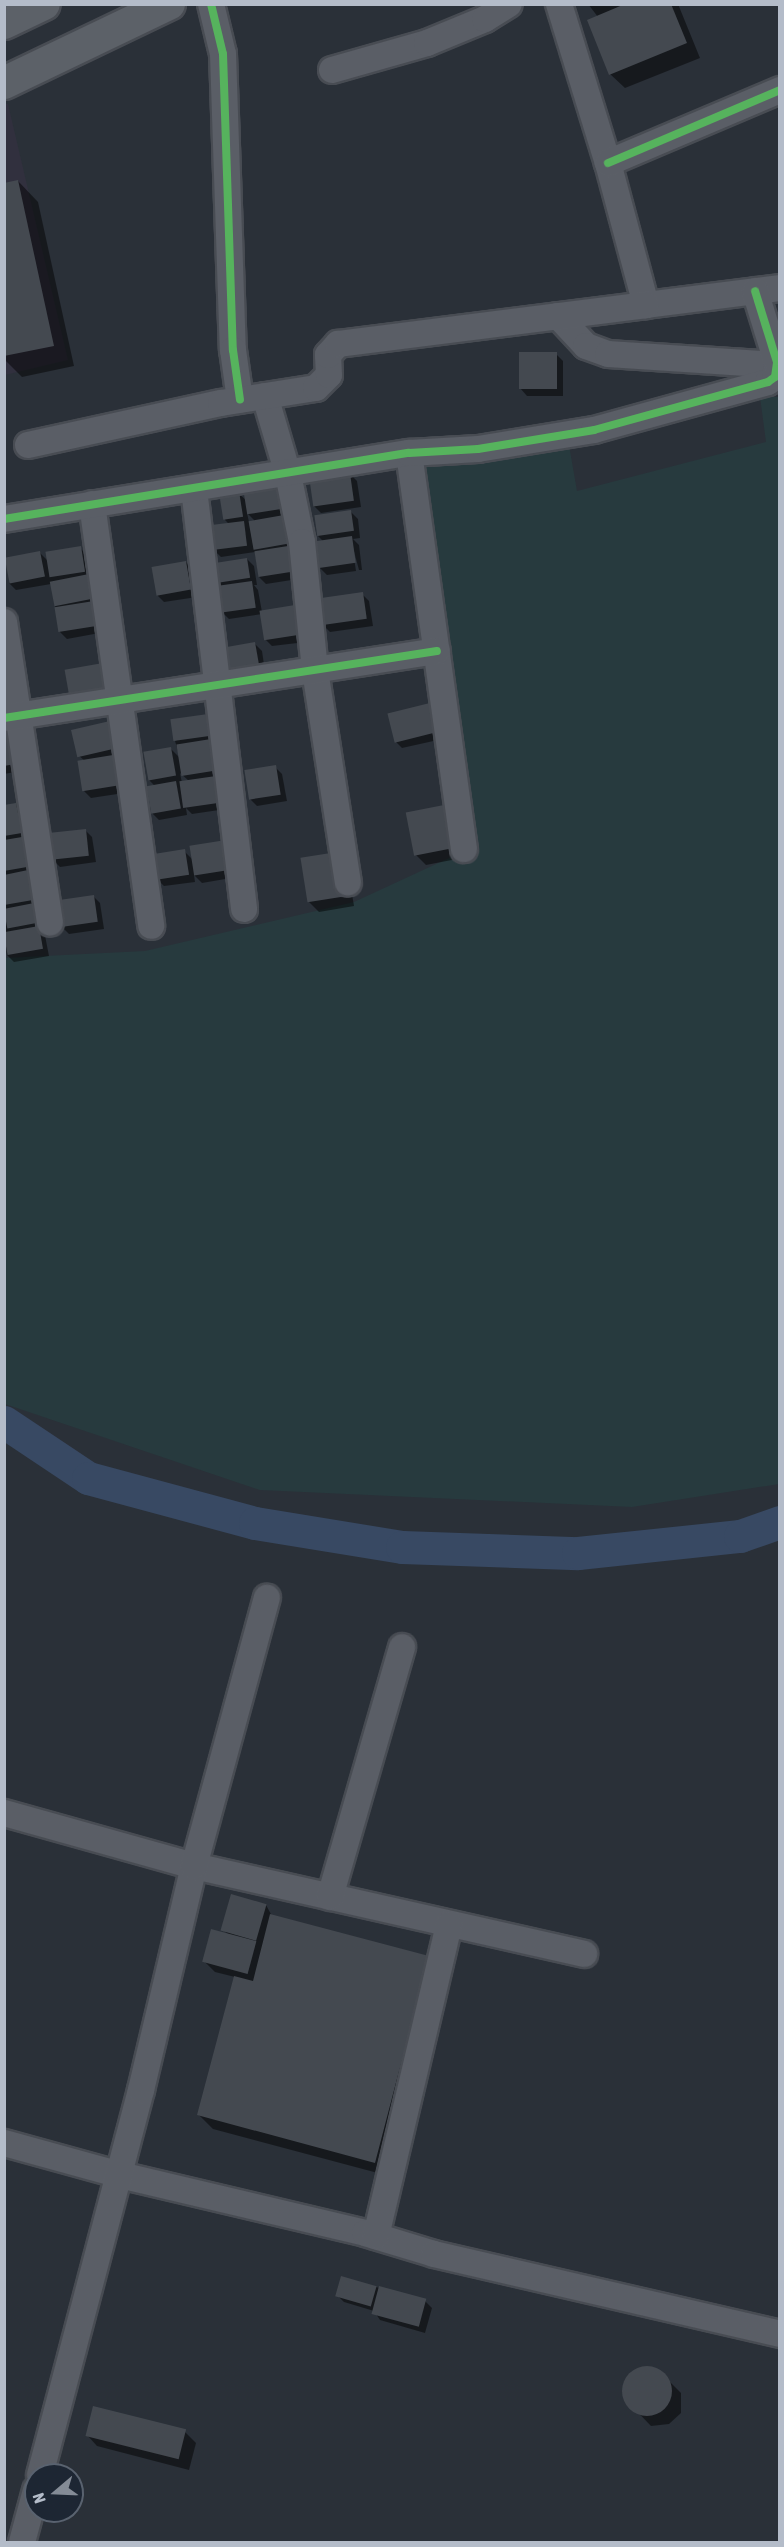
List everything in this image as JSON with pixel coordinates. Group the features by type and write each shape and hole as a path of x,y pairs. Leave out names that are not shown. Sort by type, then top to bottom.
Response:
{"main road":[{"path":"4,23 44,4"},
{"path":"4,62 129,4"},
{"path":"4,83 169,4"}],"street":[{"path":"211,4 223,54 233,350 288,474 305,563 315,670 348,882"},
{"path":"332,70 427,43 485,20 509,4"},
{"path":"559,4 608,163 646,305"},
{"path":"608,163 780,90"},
{"path":"28,445 325,383 329,375 328,355 338,344 767,290 777,360"},
{"path":"558,316 586,346 608,354 777,360"},
{"path":"4,519 409,453 478,449 611,427 777,360"},
{"path":"409,453 464,849"},
{"path":"194,489 244,909"},
{"path":"92,504 122,699 151,926"},
{"path":"4,622 13,717 50,922"},
{"path":"13,717 437,651"},
{"path":"43,2463 120,2175 194,1866 267,1598"},
{"path":"330,1897 402,1647"},
{"path":"4,1813 194,1866 584,1954"},
{"path":"376,2236 449,1924"},
{"path":"4,2143 120,2175 376,2236 434,2254 780,2334"},
{"path":"22,2542 27,2523"}],"shaded area":[{"path":"4,104 8,104 68,360 5,375"}],"green space":[{"path":"760,397 779,397 779,1484 632,1507 260,1490 5,1404 4,958 145,951 354,902 475,846 423,465 569,445 577,491 766,442"}],"building":[{"path":"625,4 671,4 687,43 609,75 587,20"},
{"path":"18,180 54,346 4,356 4,183"},
{"path":"519,352 557,352 557,389 519,389"},
{"path":"350,473 354,501 313,506 309,479"},
{"path":"279,485 283,509 247,514 243,491"},
{"path":"239,491 243,517 223,520 219,494"},
{"path":"351,510 354,531 317,536 314,515"},
{"path":"284,515 289,544 254,550 249,521"},
{"path":"244,521 247,546 212,550 209,525"},
{"path":"352,536 356,563 319,568 315,541"},
{"path":"81,546 85,572 50,577 45,552"},
{"path":"288,546 292,572 258,577 254,551"},
{"path":"40,551 45,577 10,583 5,558"},
{"path":"247,558 250,578 217,583 213,563"},
{"path":"186,561 191,590 157,596 152,567"},
{"path":"89,574 94,599 55,606 50,582"},
{"path":"252,581 256,608 220,613 216,586"},
{"path":"363,592 367,619 321,625 317,598"},
{"path":"94,601 98,626 58,632 54,607"},
{"path":"295,605 300,635 264,640 259,611"},
{"path":"255,642 260,671 228,676 223,648"},
{"path":"103,663 108,692 70,698 65,670"},
{"path":"434,702 441,731 395,743 387,714"},
{"path":"208,714 211,736 173,741 170,719"},
{"path":"110,721 116,748 77,757 71,730"},
{"path":"11,736 15,764 4,766 4,737"},
{"path":"211,739 216,771 181,776 176,744"},
{"path":"171,747 176,776 148,780 143,752"},
{"path":"113,755 118,786 82,791 77,761"},
{"path":"276,765 281,795 249,800 244,770"},
{"path":"216,776 220,803 183,808 179,781"},
{"path":"176,781 181,809 151,814 146,786"},
{"path":"16,803 22,833 4,836 4,805"},
{"path":"444,805 452,848 414,856 406,812"},
{"path":"86,829 89,856 51,860 48,833"},
{"path":"22,837 27,867 4,871 4,840"},
{"path":"226,840 231,870 194,875 189,846"},
{"path":"185,849 189,875 156,880 152,854"},
{"path":"337,852 344,896 307,902 300,858"},
{"path":"28,870 33,900 4,905 4,875"},
{"path":"94,895 98,922 61,927 57,900"},
{"path":"34,903 38,923 7,929 4,909"},
{"path":"39,926 43,949 8,955 4,932"},
{"path":"231,1894 267,1904 256,1941 221,1931"},
{"path":"270,1914 429,1956 375,2163 197,2115 234,1976 253,1981"},
{"path":"211,1929 256,1941 248,1974 202,1962"},
{"path":"341,2276 377,2286 371,2306 335,2296"},
{"path":"379,2286 426,2299 419,2327 371,2314"},
{"path":"642,2366 652,2366 665,2373 672,2386 672,2396 665,2409 652,2416 642,2416 633,2412 626,2405 622,2396 622,2386 626,2377 633,2370"},
{"path":"93,2406 186,2429 179,2459 86,2436"}],"waterway":[{"path":"4,1422 88,1478 255,1523 402,1547 578,1553 740,1536 780,1522"}],"cycle path":[{"path":"211,4 223,54 233,350 240,400"},
{"path":"608,163 780,90"},
{"path":"4,519 409,453 478,449 594,430 768,382 775,377 777,362 755,291"},
{"path":"4,718 437,651"}]}
